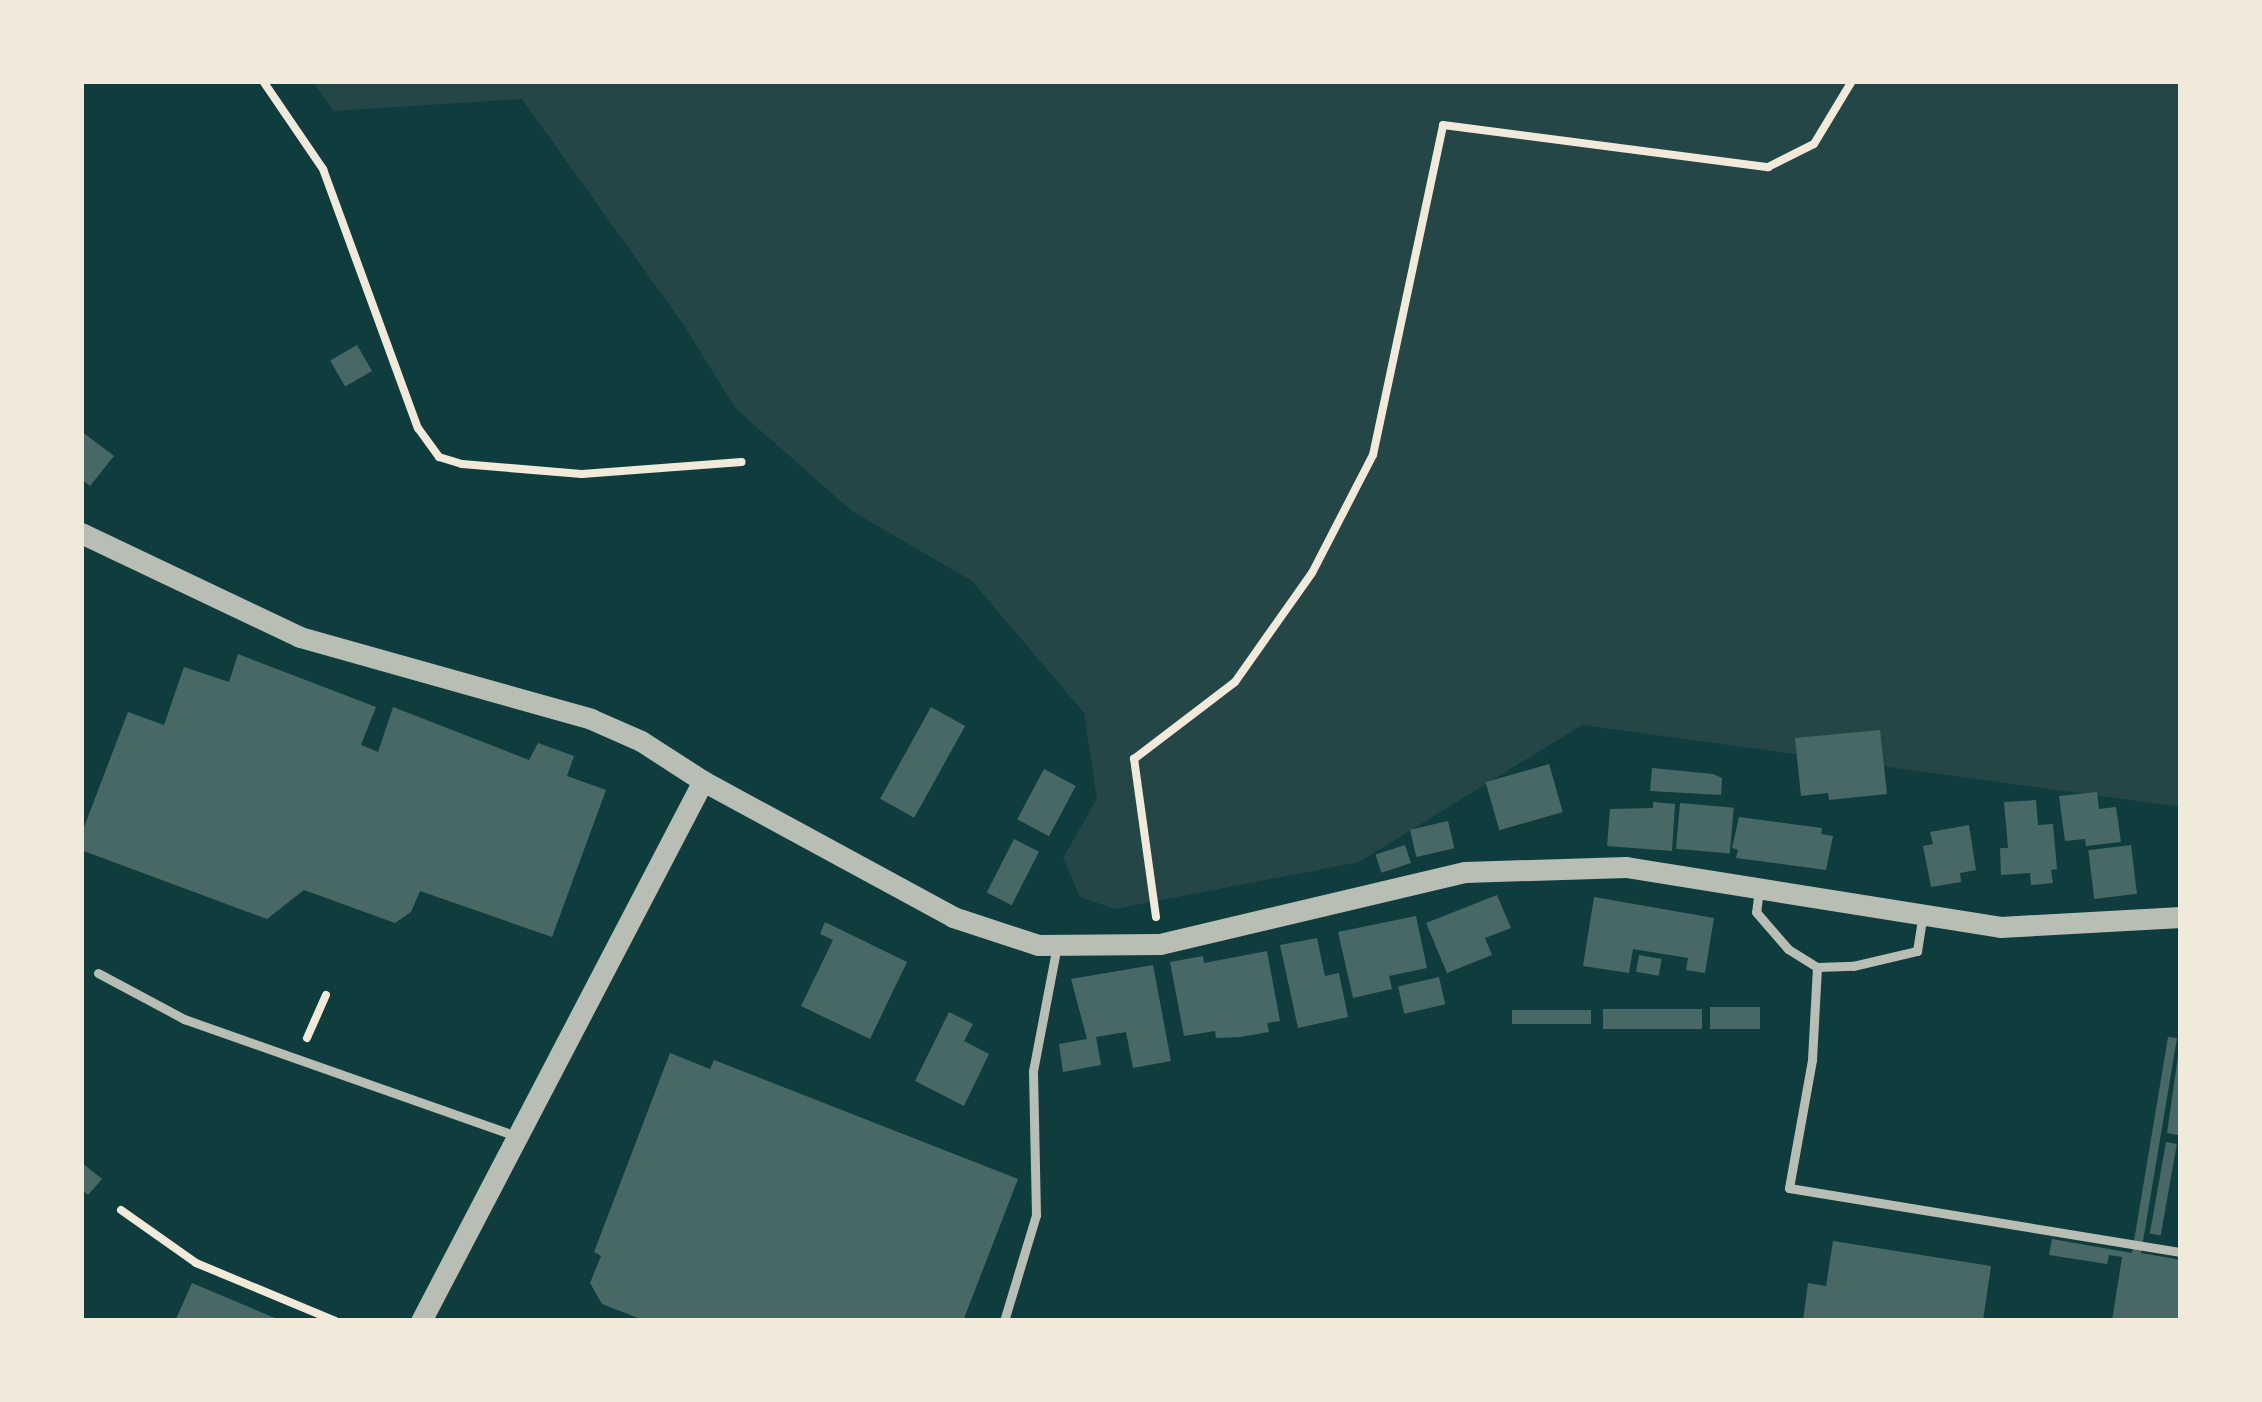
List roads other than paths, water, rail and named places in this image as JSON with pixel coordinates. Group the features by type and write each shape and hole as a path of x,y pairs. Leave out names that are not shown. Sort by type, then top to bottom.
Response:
{"street":[{"path":"81,533 300,637 591,719 641,741 703,781 953,917 1038,945 1160,944 1465,872 1626,868 2000,927 2181,916"},
{"path":"421,1321 703,781"}],"lane":[{"path":"1759,888 1756,912 1788,950 1817,967 1853,966 1917,952 1923,915"},
{"path":"1004,1321 1036,1215 1033,1071 1058,945"},
{"path":"1817,967 1812,1060 1790,1188 2181,1252"},
{"path":"98,974 184,1019 517,1136"}]}
